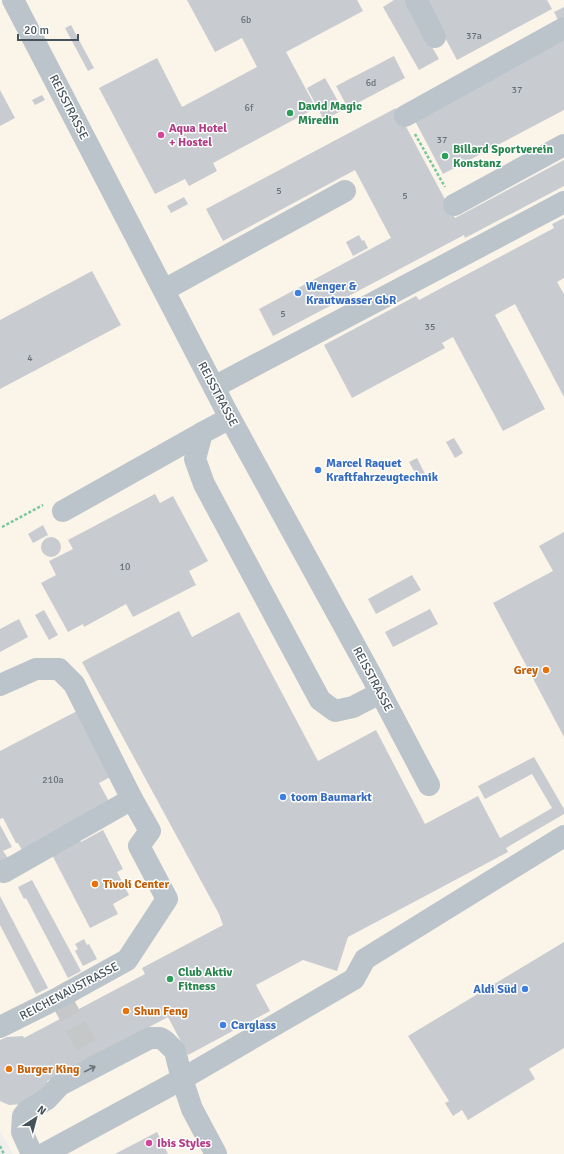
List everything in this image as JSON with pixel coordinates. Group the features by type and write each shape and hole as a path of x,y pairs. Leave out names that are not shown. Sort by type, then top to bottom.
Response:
{"street":[{"name":"REISSTRASSE","path":"13,0 230,418 429,785"},
{"path":"416,0 435,37"},
{"path":"405,116 564,28"},
{"path":"454,205 564,145"},
{"path":"164,290 345,191"},
{"path":"214,387 564,202"},
{"path":"63,512 230,418"},
{"path":"202,433 195,459 204,484 320,700 335,711 353,707 380,693"},
{"path":"0,685 36,669 59,668 74,684 132,799 4,872 0,871"},
{"name":"REICHENAUSTRASSE","path":"0,1027 60,997 127,960 167,899 139,846 150,831 132,799"},
{"path":"44,1154 182,1079 354,979 365,959 564,836"},
{"path":"32,1154 22,1132 23,1116 27,1111 47,1099 60,1085 150,1038 160,1038 175,1051 192,1109 216,1154"}],"path":[{"path":"405,116 454,205"},
{"path":"0,1146 4,1154"}],"shaded area":[{"path":"0,0 564,0 564,1154 13,1154 0,1131"}],"building":[{"path":"187,0 357,0 363,11 286,52 316,108 213,163 217,171 189,186 185,179 155,194 99,88 157,58 182,107 257,67 242,38 215,52"},
{"path":"394,0 405,0 439,59 419,70 383,7"},
{"path":"425,0 547,0 552,9 457,60"},
{"path":"564,7 564,17 558,20 554,12"},
{"path":"71,25 94,68 88,71 65,28"},
{"path":"564,35 564,110 443,174 414,119"},
{"path":"394,56 405,78 348,108 336,86"},
{"path":"325,78 343,110 324,120 307,88"},
{"path":"0,90 15,118 0,126"},
{"path":"42,95 45,100 35,105 32,100"},
{"path":"396,108 455,218 564,160 564,186 465,238 464,235 273,336 259,309 391,238 355,170 223,241 206,209"},
{"path":"184,197 188,204 171,213 167,206"},
{"path":"564,218 564,278 557,282 564,294 564,397 515,304 495,315 545,409 503,431 453,337 442,343 445,348 352,398 324,345 416,296 419,300 554,228 552,224"},
{"path":"359,235 362,241 364,240 368,248 353,256 346,242"},
{"path":"92,271 121,325 0,389 0,320"},
{"path":"454,438 463,453 455,458 446,442"},
{"path":"417,458 425,474 418,478 409,462"},
{"path":"155,494 160,503 173,496 208,561 189,571 196,585 133,617 126,604 84,627 83,624 68,632 41,583 56,575 49,561 73,549 68,540"},
{"path":"43,525 48,535 33,543 28,534"},
{"name":"Grey","path":"564,532 564,737 493,603 553,571 539,546"},
{"path":"51,537 58,540 61,547 58,554 51,557 44,554 41,547 44,540"},
{"path":"412,575 421,590 376,614 368,599"},
{"path":"430,609 438,624 393,647 385,632"},
{"path":"44,610 58,635 49,640 35,615"},
{"name":"toom Baumarkt","path":"179,611 192,637 239,612 318,761 376,730 425,824 478,796 500,838 552,808 532,774 485,799 478,786 534,757 564,809 564,814 506,848 508,852 348,937 337,971 303,960 256,985 270,1011 188,1055 168,1017 47,1081 48,1084 25,1104 9,1105 0,1101 0,1040 7,1037 23,1036 24,1038 145,974 142,968 223,925 219,914 82,662"},
{"path":"19,619 28,637 0,652 0,629"},
{"path":"79,710 114,775 99,783 111,805 23,852 18,843 16,843 3,818 0,819 0,751"},
{"path":"0,825 12,847 3,851 8,858 0,862"},
{"name":"Tivoli Center","path":"103,830 123,869 117,872 129,895 113,904 118,914 90,928 49,849 77,835 81,842"},
{"path":"32,880 81,971 68,978 26,898 24,899 18,887"},
{"path":"0,896 48,988 36,994 0,925"},
{"path":"84,939 87,945 89,944 97,959 83,966 75,951 78,949 75,944"},
{"name":"Aldi Süd","path":"564,942 564,1048 529,1069 535,1079 468,1120 462,1110 453,1116 445,1103 449,1101 408,1036"},
{"name":"Ibis Styles","path":"157,1132 168,1154 115,1154"}],"tunnel":[{"path":"60,997 97,1066"}],"place":[{"name":"David Magic Miredin","path":"290,113"},
{"name":"Aqua Hotel + Hostel","path":"161,135"},
{"name":"Billard Sportverein Konstanz","path":"445,156"},
{"name":"Wenger & Krautwasser GbR","path":"298,293"},
{"name":"Marcel Raquet Kraftfahrzeugtechnik","path":"318,470"},
{"name":"Grey","path":"546,670"},
{"name":"toom Baumarkt","path":"283,797"},
{"name":"Tivoli Center","path":"95,884"},
{"name":"Club Aktiv Fitness","path":"170,979"},
{"name":"Aldi Süd","path":"525,989"},
{"name":"Shun Feng","path":"126,1011"},
{"name":"Carglass","path":"223,1025"},
{"name":"Burger King","path":"9,1069"},
{"name":"Ibis Styles","path":"149,1143"}]}
